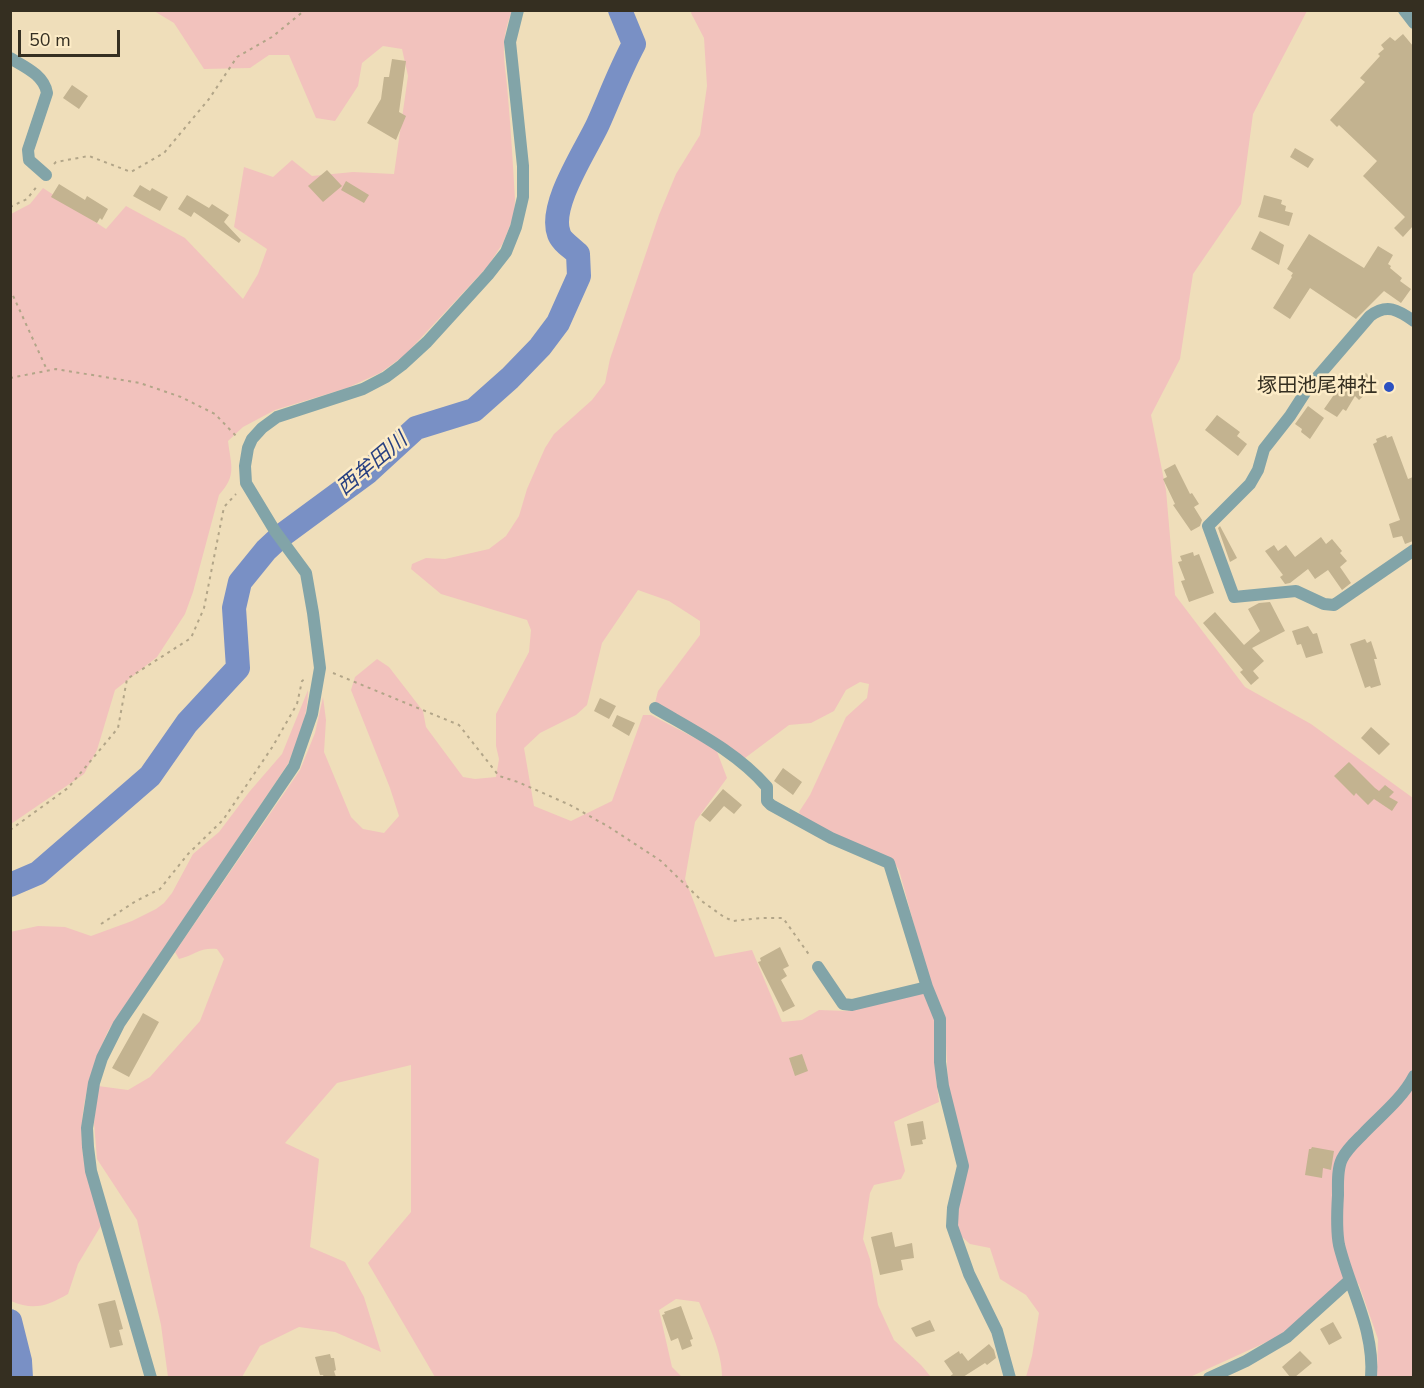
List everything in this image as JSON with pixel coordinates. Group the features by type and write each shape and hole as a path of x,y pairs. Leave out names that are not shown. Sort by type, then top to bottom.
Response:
{"street":[{"path":"151,1377 91,1171 87,1128 94,1083 102,1058 119,1024 294,766 312,714 320,668 306,573 275,531 246,483 245,466 248,448 262,428 277,417 363,389 386,377 402,365 427,342 506,252 516,227 523,197 523,166 510,42 518,10"},
{"path":"1404,10 1413,23"},
{"path":"10,58 36,74 45,84 47,93 27,150 29,160 46,175"},
{"path":"1413,321 1392,309 1379,309 1370,315 1308,388 1264,449 1258,470 1250,484 1208,526 1234,597 1296,591 1334,605 1413,550"},
{"path":"655,708 715,743 751,771 767,787 767,801 771,805 831,838 889,863 927,987 940,1018 940,1062 943,1086 963,1166 953,1208 952,1226 969,1274 997,1330 1010,1377"},
{"path":"818,967 843,1004 852,1005 927,987"},
{"path":"1371,1377 1371,1345 1339,1242 1337,1212 1341,1160 1350,1147 1398,1098 1413,1076"},
{"path":"1209,1377 1246,1361 1287,1337 1350,1280"}],"path":[{"path":"10,207 27,199 56,162 89,156 131,172 164,153 209,99 237,57 272,37 305,10"},
{"path":"10,289 47,370"},
{"path":"10,378 47,370 140,383 181,396 215,414 248,448"},
{"path":"10,830 68,788 118,728 127,679 191,638 204,608 224,507 246,483"},
{"path":"100,924 160,889 188,854 223,820 273,746 297,704 302,681 320,668 459,725 499,776 570,805 609,827 661,861 702,902 723,917 733,921 783,918 818,967"}],"shaded area":[{"path":"154,11 512,11 505,34 504,54 513,161 514,215 503,243 488,266 405,355 380,373 347,388 275,410 243,427 228,441 231,476 219,495 185,614 157,657 115,690 97,750 84,774 11,824 11,214 30,204 43,188 106,229 126,206 185,238 243,299 258,274 267,249 234,227 244,167 273,177 292,160 312,176 353,172 394,174 408,76 402,49 383,46 362,63 358,86 335,121 316,118 289,55 269,55 250,68 204,69 174,23"},
{"path":"692,11 1307,11 1253,114 1241,204 1193,274 1180,359 1151,415 1166,490 1175,595 1245,687 1311,724 1413,798 1413,1377 1377,1377 1378,1339 1359,1285 1351,1273 1282,1335 1190,1377 1026,1377 1039,1313 1026,1295 1000,1279 990,1248 970,1244 962,1237 956,1225 967,1162 948,1086 945,1021 928,976 899,870 892,859 804,822 799,812 810,795 846,717 867,698 869,684 860,682 846,690 834,711 811,723 789,725 745,758 655,703 658,691 700,635 700,621 669,601 638,590 602,643 587,705 576,715 540,733 524,748 534,806 571,821 612,801 643,715 651,715 716,749 727,778 695,822 685,879 715,957 752,950 782,1022 802,1020 819,1010 847,1011 921,991 926,993 935,1021 936,1078 939,1102 894,1122 905,1171 901,1179 874,1185 870,1193 863,1239 870,1259 878,1305 894,1340 931,1377 722,1377 717,1349 699,1302 676,1299 659,1310 672,1367 682,1377 435,1377 368,1263 411,1212 411,1065 337,1083 285,1143 319,1159 310,1247 345,1262 364,1297 381,1352 335,1332 299,1327 260,1346 242,1377 168,1377 161,1325 137,1220 97,1159 94,1123 98,1086 128,1090 150,1077 200,1021 224,959 217,949 202,950 179,959 175,952 300,770 315,733 323,697 326,720 324,752 351,817 363,829 384,833 399,816 351,690 355,677 377,659 389,667 423,711 426,727 463,777 475,779 496,777 499,759 496,746 496,714 529,652 531,630 527,620 441,594 411,569 412,564 426,558 445,559 489,549 506,536 519,516 527,489 545,448 554,434 592,400 605,383 610,359 659,215 676,174 700,135 707,86 704,38"},
{"path":"308,690 304,719 288,764 108,1031 101,1047 86,1097 82,1148 102,1224 78,1264 68,1294 40,1306 27,1306 11,1301 10,932 38,926 65,927 91,936 132,921 164,903 193,854 219,832 282,754"}],"building":[{"path":"1403,34 1413,46 1413,226 1403,237 1394,228 1405,217 1363,176 1377,161 1339,125 1337,127 1330,120 1365,82 1360,78 1380,56 1378,54 1384,49 1381,45 1390,37 1395,41"},
{"path":"392,59 406,61 399,112 406,116 396,140 367,123 381,99 384,77 389,77"},
{"path":"72,85 88,96 79,109 63,98"},
{"path":"1295,148 1314,159 1308,168 1290,157"},
{"path":"327,170 342,186 323,202 308,186"},
{"path":"346,181 369,195 364,203 341,190"},
{"path":"59,184 85,200 87,196 108,209 102,220 100,218 97,223 51,197"},
{"path":"140,185 150,191 152,188 168,197 160,211 133,196"},
{"path":"187,195 209,208 212,204 229,215 224,222 241,240 239,243 194,212 191,217 178,209"},
{"path":"1264,195 1282,200 1281,204 1286,206 1285,211 1293,213 1289,226 1258,217"},
{"path":"1260,231 1284,245 1279,265 1251,249"},
{"path":"1309,234 1364,268 1378,246 1393,255 1388,264 1390,268 1402,278 1400,281 1411,289 1401,303 1384,291 1356,319 1310,288 1290,319 1273,308 1292,277 1293,273 1287,269"},
{"path":"1366,373 1369,376 1365,382 1371,389 1359,400 1355,396 1346,411 1343,409 1337,417 1324,409 1338,389 1344,393"},
{"path":"1308,406 1324,418 1310,439 1295,424"},
{"path":"1217,415 1240,432 1237,436 1247,444 1238,456 1205,430"},
{"path":"1386,435 1387,438 1392,436 1408,479 1413,477 1413,541 1405,544 1402,536 1393,538 1389,524 1400,520 1373,444 1377,442 1376,439"},
{"path":"1175,464 1190,494 1192,493 1199,504 1194,507 1202,520 1200,526 1191,531 1173,505 1175,504 1163,479 1167,477 1164,470"},
{"path":"1220,526 1237,558 1230,562 1218,528"},
{"path":"1321,537 1326,544 1332,539 1342,551 1340,553 1347,561 1340,567 1351,583 1342,590 1328,570 1315,579 1308,569 1290,583 1285,584 1280,577 1283,575 1265,551 1274,545 1278,551 1286,545 1295,557"},
{"path":"1193,552 1194,556 1199,554 1214,593 1189,602 1181,581 1185,580 1178,562 1182,561 1180,556"},
{"path":"1270,602 1285,631 1252,648 1264,661 1253,671 1259,678 1251,685 1240,672 1243,670 1203,623 1215,612 1244,645 1260,631 1248,609 1259,603"},
{"path":"1308,626 1313,634 1317,633 1323,653 1306,658 1301,644 1297,645 1292,631"},
{"path":"1365,639 1367,643 1371,641 1377,659 1374,659 1381,685 1371,688 1370,686 1365,688 1350,644"},
{"path":"600,698 616,706 609,719 594,711"},
{"path":"617,715 635,723 629,736 612,726"},
{"path":"1371,727 1390,744 1379,755 1361,738"},
{"path":"1349,762 1379,791 1385,785 1394,792 1389,797 1398,802 1392,811 1374,799 1368,805 1356,793 1354,796 1334,776"},
{"path":"783,768 802,782 793,795 774,781"},
{"path":"723,789 742,805 734,814 724,806 710,822 701,815"},
{"path":"780,947 789,966 783,969 787,976 781,980 795,1006 783,1012 758,962 761,961 760,958"},
{"path":"143,1013 159,1022 129,1077 112,1068"},
{"path":"802,1054 808,1071 795,1076 789,1058"},
{"path":"923,1121 926,1139 922,1140 923,1144 911,1146 907,1124"},
{"path":"1312,1147 1334,1151 1331,1170 1323,1168 1322,1178 1305,1175 1309,1149"},
{"path":"892,1232 895,1247 912,1243 914,1258 901,1260 903,1270 880,1275 871,1237"},
{"path":"115,1300 123,1329 119,1330 123,1345 110,1348 98,1304"},
{"path":"681,1306 693,1339 690,1340 692,1346 682,1350 678,1338 671,1341 662,1315 665,1314 664,1312"},
{"path":"930,1320 935,1331 916,1337 911,1328"},
{"path":"1333,1322 1342,1338 1329,1345 1320,1329"},
{"path":"989,1344 996,1358 963,1377 949,1377 953,1374 944,1361 959,1351 968,1361"},
{"path":"1300,1351 1312,1363 1295,1377 1290,1377 1282,1367"},
{"path":"330,1354 331,1358 334,1358 336,1377 324,1377 320,1375 315,1357"}],"waterway":[{"name":"西牟田川","path":"10,885 38,873 150,776 187,723 238,668 234,608 240,582 266,550 281,536 368,472 416,428 474,410 540,347 558,323 579,276 578,254 564,242 559,234 557,222 559,209 570,178 598,124 634,44 620,10"},
{"name":"西牟田川","path":"10,1321 20,1361 21,1378"}],"place":[{"name":"塚田池尾神社","path":"1389,387"}]}
